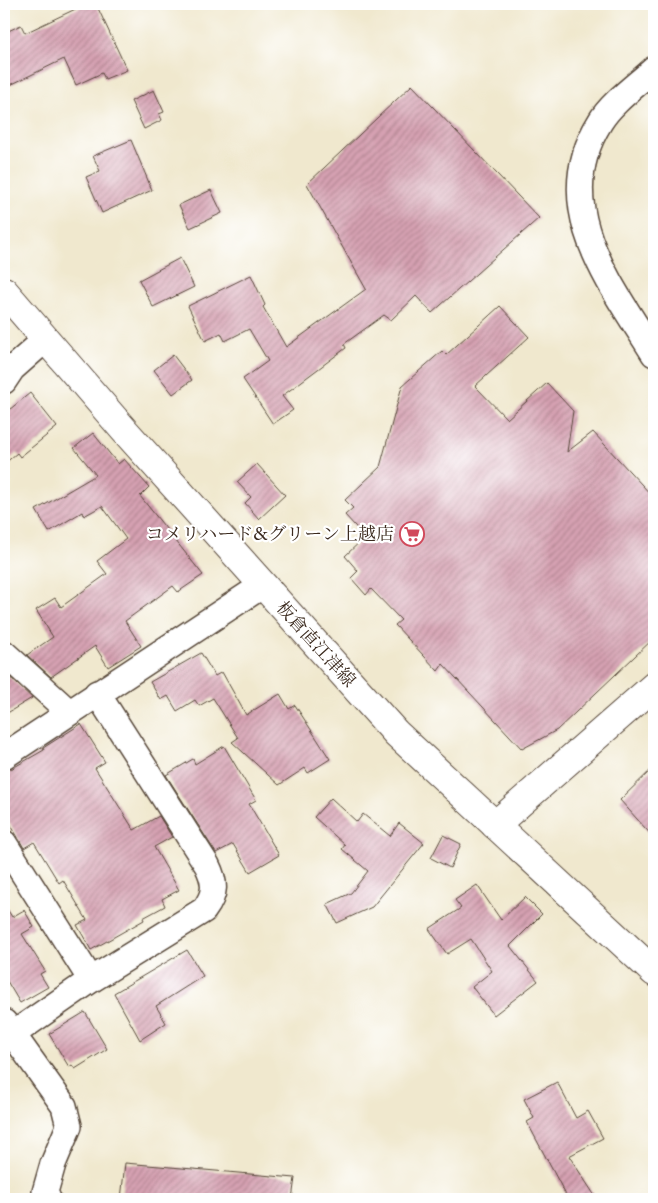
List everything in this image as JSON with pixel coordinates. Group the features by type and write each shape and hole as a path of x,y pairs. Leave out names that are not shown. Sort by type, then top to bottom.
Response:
{"main road":[{"name":"板倉直江津線","path":"4,291 263,586 396,733 654,972"},
{"path":"495,825 654,686"}],"street":[{"path":"654,69 600,120 581,168 581,211 589,242 603,272 654,354"},
{"path":"4,382 12,369 46,339"},
{"path":"4,756 97,693 263,586"},
{"path":"4,652 69,712"},
{"path":"48,1199 45,1192 53,1164 69,1126 64,1106 8,1028 91,980 204,910 212,899 215,887 207,865 97,693"},
{"path":"4,843 91,980"}],"building":[{"path":"86,4 96,4 127,70 105,79 102,73 76,85 64,59 4,88 4,33 21,25 25,33"},
{"path":"412,85 539,218 432,313 416,296 391,320 384,315 344,344 346,348 282,396 293,410 273,424 243,379 268,361 249,329 225,341 221,333 205,341 188,306 251,275 265,305 263,307 286,347 366,289 307,184"},
{"path":"154,90 164,112 159,114 162,120 144,129 131,101"},
{"path":"131,140 152,190 102,213 86,177 100,171 93,156"},
{"path":"211,190 222,213 190,228 179,205"},
{"path":"180,258 194,287 153,307 139,280"},
{"path":"500,306 529,337 475,386 507,419 547,383 573,411 567,452 593,432 654,498 654,638 557,730 522,749 443,664 438,671 395,625 401,620 371,589 366,595 351,578 358,571 345,556 365,537 345,515 353,508 345,500 380,467 402,386 442,351 446,355"},
{"path":"173,355 192,380 173,394 154,370"},
{"path":"30,393 57,427 20,457 17,453 4,464 4,414"},
{"path":"93,433 118,464 124,459 149,487 140,496 203,575 178,592 173,586 125,621 141,646 108,667 95,646 51,677 27,655 53,637 36,610 55,598 61,607 107,574 97,561 126,539 102,506 84,516 82,512 49,532 36,510 96,475 74,448"},
{"path":"257,464 285,495 259,519 245,503 251,497 237,482"},
{"path":"201,653 215,676 222,672 246,715 280,694 289,709 295,705 330,759 308,773 305,768 279,785 232,742 238,738 213,698 199,706 195,700 177,711 168,696 161,700 150,682"},
{"path":"4,672 32,698 4,715"},
{"path":"81,724 105,762 95,768 134,830 159,816 172,837 154,847 179,890 162,899 165,906 91,950 77,925 87,920 63,880 59,883 34,842 24,848 4,813 4,773 44,750 43,748"},
{"path":"224,746 256,800 249,804 279,855 250,872 233,844 216,853 166,775 193,759 195,764"},
{"path":"654,767 654,838 620,800"},
{"path":"331,798 357,822 363,814 390,836 399,823 424,843 372,907 337,923 327,904 351,893 368,871 342,849 345,845 314,817"},
{"path":"443,835 461,844 450,868 431,858"},
{"path":"477,885 501,920 525,897 542,914 510,946 538,981 494,1015 472,987 492,971 471,939 447,954 429,929 461,908 455,900"},
{"path":"4,904 12,917 24,910 34,927 22,934 45,971 40,974 48,987 20,1003 4,976"},
{"path":"187,950 203,976 156,1006 166,1023 140,1040 114,993"},
{"path":"85,1012 107,1049 75,1069 72,1065 69,1067 49,1034"},
{"path":"557,1082 576,1118 588,1111 603,1138 569,1156 597,1199 568,1199 527,1122 534,1118 524,1099"},
{"path":"125,1163 295,1178 292,1199 121,1199"}],"place":[{"name":"コメリハード&グリーン上越店","path":"412,534"}]}
